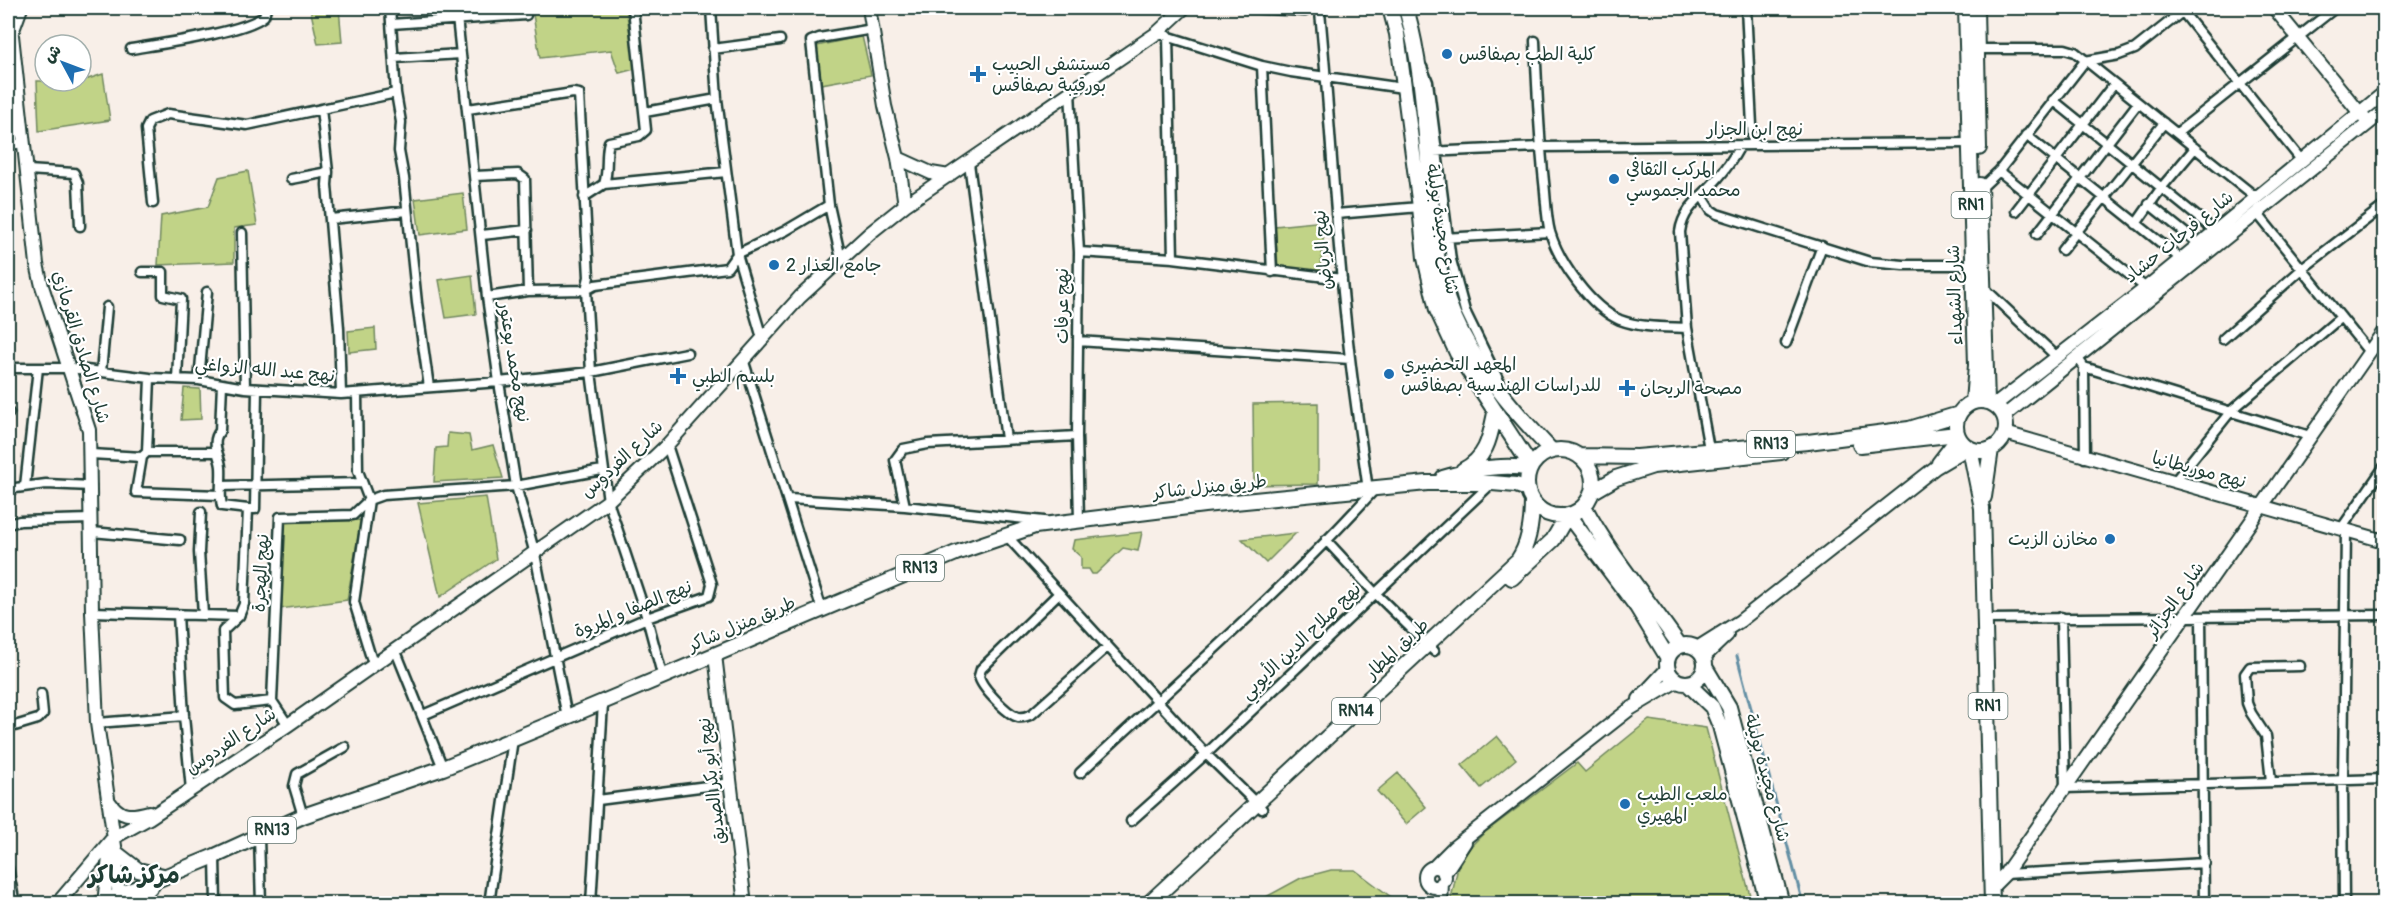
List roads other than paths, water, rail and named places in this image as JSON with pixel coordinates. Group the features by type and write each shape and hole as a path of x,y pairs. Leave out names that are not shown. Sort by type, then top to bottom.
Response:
{"main road":[{"name":"شارع مجيدة بوليلة","path":"1390,8 1397,34 1425,258 1437,310 1457,353 1530,467"},
{"name":"شارع مجيدة بوليلة","path":"1406,8 1418,60 1433,152 1441,238 1442,277 1453,313 1487,375 1524,422 1551,450"},
{"name":"شارع الشهداء","path":"1966,8 1976,365 1985,403"},
{"name":"شارع الشهداء","path":"1976,8 1985,403"},
{"path":"1959,414 1965,407 1985,403 2004,416 2005,433 1997,445 1991,449 1977,451 1963,442"},
{"path":"1455,474 1470,467 1482,457 1490,438 1495,412"},
{"name":"RN13","path":"1580,456 1637,457 1808,442 1916,428 1959,414"},
{"name":"RN1","path":"1959,414 1956,420 1982,508"},
{"name":"RN13","path":"1592,492 1616,478 1653,466 1963,442"},
{"name":"RN1","path":"1991,449 1982,508 1992,903"},
{"path":"1551,450 1566,450 1580,456 1592,472 1592,492 1584,506 1568,515 1547,514 1529,495 1530,467 1543,454 1551,450"},
{"name":"طريق منزل شاكر","path":"1427,483 1455,474 1504,466 1530,467"},
{"name":"طريق منزل شاكر","path":"102,902 119,898 303,816 443,768 663,678 956,553 1035,526 1204,505 1427,483 1516,485 1529,495"},
{"name":"طريق المطار","path":"1431,648 1521,555 1530,527 1529,495"},
{"path":"1584,506 1601,538 1680,646"},
{"name":"شارع مجيدة بوليلة","path":"1568,515 1637,607 1668,663 1682,682 1712,707 1720,726 1768,903"},
{"name":"طريق المطار","path":"1148,903 1259,806 1553,540 1568,515"},
{"path":"1668,663 1675,648 1680,646 1686,645 1702,657 1697,680 1682,682"},
{"name":"شارع مجيدة بوليلة","path":"1702,657 1729,707 1782,903"},
{"name":"طريق المطار","path":"1161,903 1259,806"},
{"path":"114,844 138,870 162,877"},
{"path":"134,903 162,877"}],"street":[{"name":"شارع الصادق القرمازي","path":"9,8 34,241 42,286 86,416 91,454 92,612 98,723 119,898"},
{"path":"10,34 21,8"},
{"path":"131,49 228,30 259,21 264,16 266,8"},
{"path":"390,8 396,93 401,122 399,151 429,387"},
{"name":"نهج محمد بوعتور","path":"456,8 487,297 499,382 516,486 535,554 567,717"},
{"path":"604,184 608,171 609,142 639,136 646,130 633,8"},
{"path":"711,8 717,99 737,254 762,338"},
{"path":"869,8 885,106 898,158 905,205"},
{"name":"شارع الفردوس","path":"57,903 114,844 159,810 288,725 608,501 667,445 762,338 841,259 905,205 1070,92 1163,35 1184,8"},
{"path":"1248,8 1305,11 1309,8"},
{"name":"نهج الرياض","path":"1316,8 1320,12 1327,77 1336,214 1350,358 1371,489"},
{"path":"1746,8 1753,145"},
{"path":"2274,8 2360,114 2371,124"},
{"path":"2176,133 2335,8"},
{"path":"1980,189 1999,171 2085,61 2105,59 2135,49 2184,9 2238,83 2302,161"},
{"path":"391,24 526,15"},
{"path":"841,259 829,205 811,41 873,29"},
{"path":"1173,258 1163,35 1262,66 1403,88"},
{"path":"713,49 780,40"},
{"path":"1534,41 1540,147 1551,232 1579,284 1610,314 1644,326 1687,328"},
{"path":"1978,49 2065,49 2075,52 2256,197"},
{"path":"394,58 461,54"},
{"path":"1262,66 1272,272"},
{"path":"2016,211 2114,84"},
{"name":"نهج عرفات","path":"1070,92 1079,252 1077,436 1079,520"},
{"path":"153,203 146,129 150,121 168,114 247,124 396,93"},
{"name":"شارع فرحات حشاد","path":"1985,403 2056,356 2146,288 2385,93"},
{"path":"468,109 579,94 589,277 586,290 591,372 602,470 608,501 647,618 663,678"},
{"path":"645,112 717,99"},
{"path":"2054,100 2215,231"},
{"path":"2037,234 2138,103"},
{"path":"321,110 328,172 341,394"},
{"name":"شارع فرحات حشاد","path":"2004,416 2081,362 2168,287 2385,111"},
{"path":"2062,250 2164,123"},
{"path":"2026,135 2181,259"},
{"path":"8,145 25,143"},
{"name":"نهج ابن الجزار","path":"1433,152 1540,147 1970,143"},
{"path":"1709,449 1687,328 1680,232 1684,215 1728,167 1740,146"},
{"path":"2136,224 2162,187 2195,148"},
{"path":"898,158 931,173 949,176"},
{"path":"969,163 1006,439"},
{"path":"28,170 74,173 78,183 80,226"},
{"path":"1999,171 2146,288"},
{"path":"291,179 328,172"},
{"path":"584,197 604,184 726,172"},
{"path":"475,176 518,174 525,179 528,291"},
{"path":"1702,196 1708,207 1718,214 1880,263 1972,265"},
{"path":"2149,204 2199,244"},
{"path":"487,297 528,291 586,290 596,285 727,268 737,254 785,231 829,205"},
{"path":"2223,339 2302,269 2385,206"},
{"path":"1336,214 1420,207"},
{"path":"331,219 407,211"},
{"path":"2258,213 2369,352"},
{"path":"482,235 526,230"},
{"path":"1441,238 1551,232"},
{"path":"242,233 245,388"},
{"path":"1786,343 1821,246"},
{"path":"1079,252 1173,258 1342,279"},
{"path":"142,272 163,272 163,294 181,299 177,380"},
{"path":"1982,286 2056,356"},
{"path":"199,380 207,292"},
{"path":"101,372 107,307"},
{"path":"2175,482 2230,411 2342,317"},
{"name":"شارع الجزائر","path":"1992,887 2005,874 2385,331"},
{"path":"1078,341 1350,358"},
{"name":"نهج عبد الله الزواغي","path":"8,368 70,368 150,378 199,380 245,388 341,394 499,382 591,372 687,353"},
{"path":"743,359 789,499 822,610"},
{"path":"2085,458 2081,362 2310,436"},
{"path":"25,486 38,368"},
{"path":"150,378 144,455 136,492 362,483"},
{"path":"222,384 220,430 216,435 215,452 221,463 222,506 255,509 257,389"},
{"path":"357,393 358,471 369,500 354,602 373,664"},
{"name":"نهج موريطانيا","path":"2005,433 2085,458 2385,541"},
{"path":"905,506 895,460 903,449 928,444 1077,436"},
{"path":"1702,657 1740,621 1936,467 1963,442"},
{"name":"نهج الصفا و المروة","path":"423,715 555,660 647,618 709,596 712,584 667,445"},
{"path":"91,454 144,455 215,452"},
{"path":"2344,903 2344,529 2385,467"},
{"name":"نهج الهجرة","path":"272,701 280,517 353,515 369,500 383,495 516,486 602,470"},
{"name":"نهج صلاح الدين الأيوبي","path":"1131,821 1206,754 1492,483"},
{"path":"8,489 46,484 91,486"},
{"path":"1080,772 1326,540 1371,489"},
{"path":"789,499 905,506 1063,523"},
{"path":"248,509 244,604 239,616 223,631 225,698 235,705 272,701 288,725"},
{"path":"201,512 199,552 202,615"},
{"path":"8,524 20,521 91,525 180,540"},
{"path":"1006,535 1206,754 1259,806"},
{"path":"1326,540 1375,593 1431,648"},
{"path":"1059,594 981,669 979,676 985,688 1013,714 1023,717 1032,714 1107,647"},
{"path":"92,612 239,616"},
{"path":"178,615 191,790"},
{"path":"1986,619 2385,615"},
{"path":"2061,617 2065,788 2385,779"},
{"path":"2201,617 2204,903"},
{"path":"395,649 443,768"},
{"name":"نهج أبو بكر الصديق","path":"715,655 746,903"},
{"path":"1630,709 1668,663"},
{"path":"2271,781 2266,736 2247,703 2246,674 2250,667 2300,666"},
{"path":"1428,884 1437,887 1440,875 1454,847 1630,709 1682,682"},
{"path":"8,728 38,719 43,714 41,694"},
{"path":"591,903 603,703"},
{"path":"98,723 184,716"},
{"path":"489,903 513,739"},
{"path":"303,816 294,786 297,774 345,747"},
{"path":"598,800 731,783"},
{"path":"107,798 122,815 132,816 159,810"},
{"path":"259,837 261,903"},
{"name":"شارع الصادق القرمازي","path":"102,902 109,857 114,844"},
{"path":"215,856 216,903"},
{"path":"2005,874 2205,863"},
{"path":"8,868 15,903"},
{"path":"1434,903 1425,879 1426,872 1440,875"},
{"path":"1440,875 1441,903"}],"waterway":[{"path":"1737,656 1803,904"}],"place":[{"name":"كلية الطب بصفاقس","path":"1447,54"},
{"name":"مستشفى الحبيب بورقيبة بصفاقس","path":"978,74"},
{"name":"المركب الثقافي محمد الجموسي","path":"1614,179"},
{"name":"جامع العذار 2","path":"774,265"},
{"name":"المعهد التحضيري للدراسات الهندسية بصفاقس","path":"1389,374"},
{"name":"بلسم الطبي","path":"678,376"},
{"name":"مصحة الريحان","path":"1627,388"},
{"name":"مخازن الزيت","path":"2110,539"},
{"name":"ملعب الطيب المهيري","path":"1625,804"}],"district":[{"name":"مركز شاكر","path":"134,875"}]}
